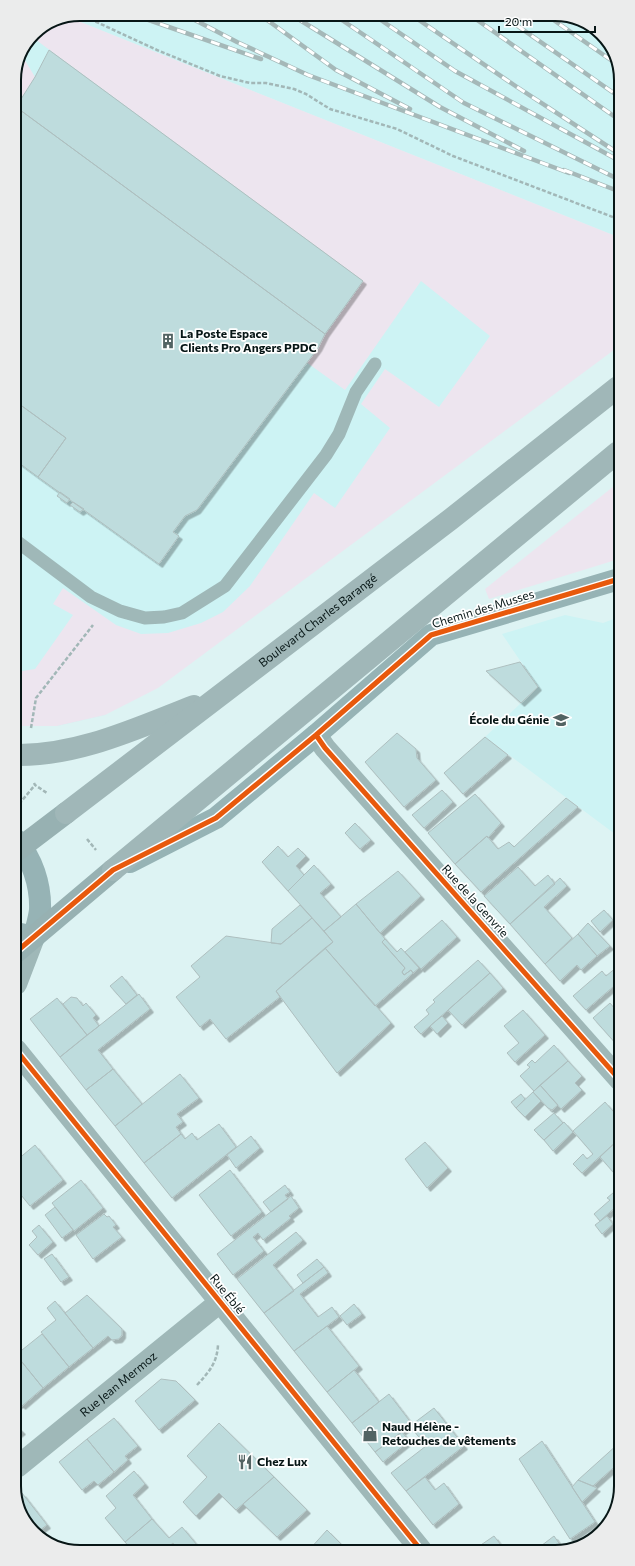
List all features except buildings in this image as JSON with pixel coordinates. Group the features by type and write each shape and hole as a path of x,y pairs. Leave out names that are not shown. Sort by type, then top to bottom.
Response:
{"highway":[{"name":"Boulevard Charles Barangé","path":"66,812 451,519 614,390"},
{"path":"113,870 614,455"},
{"path":"21,755 46,755 94,742 216,698"}],"main road":[{"name":"Boulevard Charles Barangé","path":"21,844 66,812"},
{"path":"25,935 113,870"}],"street":[{"name":"Chemin des Musses","path":"316,735 431,635 614,580"},
{"path":"113,870 216,818 316,735"},
{"name":"Rue de la Genvrie","path":"316,735 332,757 614,1073"},
{"path":"21,850 34,870 39,892 40,910 25,935 21,957"},
{"name":"Rue Éblé","path":"21,1054 417,1545"},
{"name":"Rue Jean Mermoz","path":"21,1464 220,1302"}],"lane":[{"path":"21,544 91,597 120,611 145,618 164,617 182,613 226,586 326,455 339,434 356,392 375,364"}],"path":[{"path":"94,21 157,50 220,76 250,83 266,83 294,89 306,94 330,110 397,129 453,156 614,217"},
{"path":"30,733 36,698 108,605"},
{"path":"21,801 35,785"},
{"path":"197,1385 214,1366 218,1355 218,1343"}],"shaded area":[{"path":"78,21 559,21 570,23 584,29 597,38 606,51 613,69 614,235"},
{"path":"78,21 614,235 614,350 158,688 105,715 57,726 21,726 21,671 35,669 73,615 53,604 63,588 116,625 141,634 168,633 201,623 223,612 250,586 314,493 335,508 390,428 361,404 385,369 439,407 490,336 421,281 345,390 306,362 363,281 36,40 47,31 58,26 69,22"},
{"path":"40,36 607,303 105,715 57,726 21,726 21,76 22,69 31,47"},
{"path":"25,60 35,77 21,98 21,76"},
{"path":"614,486 614,561 489,599 485,589"},
{"name":"École du Génie","path":"565,615 603,623 614,619 614,833 485,737 538,687 502,634"}],"railway":[{"path":"152,21 261,59"},
{"path":"197,21 237,42 308,75 569,173"},
{"path":"269,21 336,70 410,109"},
{"path":"301,21 440,107 524,151"},
{"path":"343,21 464,103 614,177"},
{"path":"382,21 455,71 614,158"},
{"path":"420,21 614,150"},
{"path":"479,21 614,116"},
{"path":"511,21 614,93"},
{"path":"555,21 610,60"},
{"path":"564,170 614,189"}],"cycle path":[{"path":"21,948 113,870 216,818 316,735 431,635 614,580"},
{"path":"316,735 325,748 614,1073"},
{"path":"21,1056 417,1545"}],"place":[{"name":"La Poste Espace Clients Pro Angers PPDC","path":"168,341"},
{"name":"École du Génie","path":"561,720"},
{"name":"Naud Hélène - Retouches de vêtements","path":"370,1434"},
{"name":"Chez Lux","path":"245,1462"}]}
